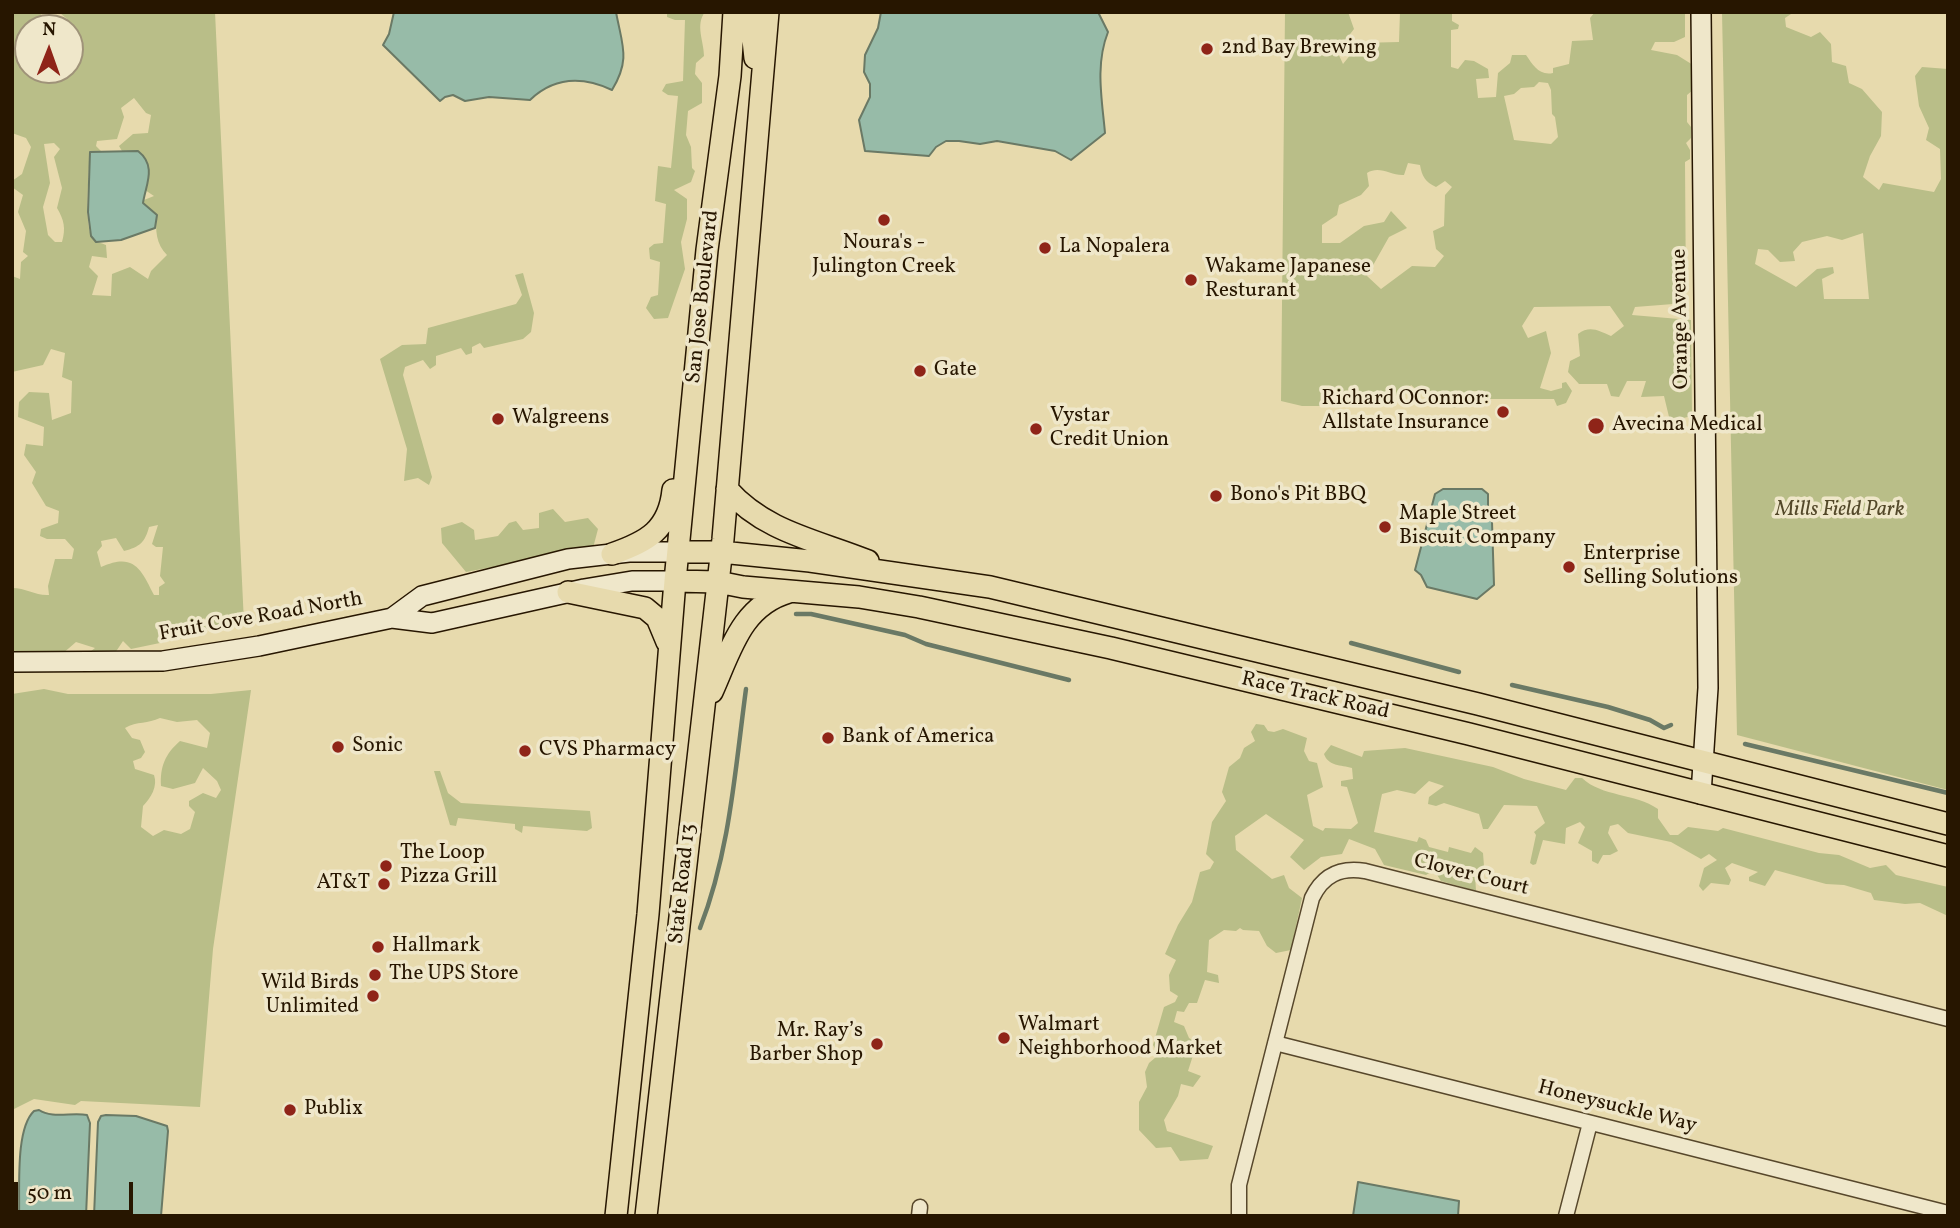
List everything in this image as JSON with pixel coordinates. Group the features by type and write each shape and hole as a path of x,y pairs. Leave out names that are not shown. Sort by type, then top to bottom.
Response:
{"main road":[{"name":"San Jose Boulevard","path":"721,552 768,12"},
{"name":"San Jose Boulevard","path":"675,581 707,250 736,15"},
{"path":"736,15 753,49 762,98"},
{"path":"612,554 649,538 662,525 671,508 693,274 695,260 707,250"},
{"path":"727,489 762,520 787,533 825,544 892,571"},
{"name":"Race Track Road","path":"678,552 721,552 892,571 990,587 1478,704 1948,824"},
{"name":"State Road 13","path":"646,1216 721,552"},
{"name":"Race Track Road","path":"675,581 718,582 743,587 859,597 919,607 1111,648 1469,734 1948,856"},
{"name":"State Road 13","path":"617,1216 648,914 675,581"},
{"path":"704,710 747,618 764,603 796,590"},
{"path":"568,592 645,608 657,618 669,650"},
{"path":"1111,648 1119,618"},
{"path":"1213,673 1221,642"},
{"path":"648,914 664,946 676,959"},
{"path":"631,1070 646,1088 656,1118"}],"street":[{"name":"Orange Avenue","path":"1701,794 1708,688 1702,12"},
{"name":"Fruit Cove Road North","path":"392,618 422,596 568,559 612,554 678,552"},
{"name":"Fruit Cove Road North","path":"12,662 163,661 259,646 392,618 432,623 568,592 632,581 675,581"},
{"name":"Clover Court","path":"1239,1216 1240,1185 1312,898 1324,879 1334,873 1354,869 1948,1019"},
{"name":"Honeysuckle Way","path":"1275,1044 1948,1213"},
{"path":"1566,1216 1590,1123"}],"green space":[{"path":"12,12 42,12 14,14 14,84 84,84 84,14 59,12 215,12 244,623 235,623 234,628 211,628 204,618 200,621 208,628 203,634 131,649 123,641 115,653 86,655 95,648 76,642 61,655 12,655 12,588 49,595 48,586 55,559 72,559 74,549 65,539 47,539 40,536 41,529 58,523 59,511 46,506 32,483 36,472 24,455 26,444 43,446 44,427 18,417 19,402 29,392 49,393 52,420 71,413 72,381 62,377 65,353 51,349 43,365 12,372 12,276 20,279 21,262 28,256 23,252 26,231 18,212 23,195 12,187 12,181 22,174 31,147 26,138 12,133","holes":["134,98 146,113 151,115 148,133 133,134 119,146 122,151 138,151 147,165 149,174 145,190 154,196 144,200 143,204 157,215 157,236 167,255 151,271 148,279 130,267 112,274 111,296 92,295 98,276 89,267 92,256 107,258 106,245 92,237 88,221 90,153 102,152 96,146 97,141 117,139 124,117 121,108","54,143 60,149 54,157 62,188 57,208 64,224 64,232 62,242 55,242 48,235 43,207 50,183 44,144","158,525 152,544 163,547 160,576 165,583 159,587 159,595 154,595 140,571 129,562 121,561 101,567 97,552 102,546 101,541 116,538 124,551 141,543 149,527"]},
{"path":"667,12 705,12 700,28 704,56 696,63 695,74 702,83 702,103 688,111 686,135 691,147 692,168 695,171 691,182 674,190 687,199 687,219 681,242 685,269 668,318 654,319 646,308 651,297 658,295 660,262 650,259 649,248 663,243 666,204 655,201 658,166 671,168 678,96 662,91 666,84 683,81 685,20 667,17"},
{"path":"1285,12 1348,12 1354,29 1337,51 1343,64 1360,43 1399,42 1400,12 1452,12 1452,21 1459,25 1458,29 1451,30 1451,67 1458,69 1465,60 1474,61 1488,69 1489,78 1476,79 1478,98 1496,97 1498,73 1510,63 1512,55 1526,55 1537,69 1544,73 1553,73 1553,68 1569,64 1572,41 1593,40 1590,18 1595,12 1685,12 1685,37 1674,42 1655,42 1651,50 1677,55 1693,65 1693,90 1687,95 1687,122 1691,127 1691,138 1686,143 1690,150 1690,159 1685,162 1686,303 1635,307 1632,315 1691,320 1692,416 1670,421 1664,396 1641,397 1646,381 1627,381 1619,397 1611,396 1607,384 1579,384 1568,372 1570,361 1580,356 1578,334 1591,329 1611,336 1624,326 1610,306 1534,307 1522,326 1528,338 1546,331 1551,353 1540,388 1551,391 1562,388 1562,383 1566,382 1572,391 1566,403 1557,406 1554,399 1485,399 1478,391 1469,391 1455,408 1448,406 1443,394 1419,392 1411,385 1405,395 1353,400 1350,406 1302,406 1281,401","holes":["1539,82 1548,83 1551,90 1552,114 1555,117 1558,137 1551,144 1514,140 1504,96 1514,94 1521,88 1534,87","1408,163 1420,165 1425,178 1432,185 1436,187 1445,181 1452,187 1445,195 1444,226 1433,231 1436,249 1444,256 1435,267 1412,266 1381,289 1367,276 1389,237 1407,228 1391,211 1384,222 1364,226 1340,243 1322,243 1322,225 1337,215 1339,205 1361,195 1369,186 1367,173 1381,170 1404,175"]},
{"name":"Mills Field Park","path":"1722,12 1794,12 1785,18 1786,27 1811,37 1820,32 1831,44 1832,62 1846,66 1849,83 1862,89 1882,112 1881,136 1863,177 1879,190 1883,183 1934,192 1941,179 1940,149 1926,140 1929,128 1919,106 1915,76 1922,67 1948,69 1948,790 1737,735","holes":["1863,233 1869,299 1824,299 1822,279 1834,273 1833,267 1817,269 1796,287 1755,264 1758,249 1768,250 1780,262 1795,261 1793,252 1802,242 1827,236 1842,240"]},
{"path":"523,273 534,313 531,332 523,339 484,348 480,343 472,347 472,353 466,355 461,348 436,356 436,365 430,369 423,360 405,367 403,375 432,477 429,485 418,478 404,481 407,449 380,359 402,345 426,344 428,328 516,304 522,295 515,275"},
{"path":"553,509 565,522 588,518 598,529 593,548 466,572 442,543 441,528 462,522 474,530 475,540 498,536 509,523 516,521 523,530 539,528 539,513"},
{"path":"44,689 68,694 211,694 251,690 213,949 200,1107 81,1101 75,1105 34,1099 12,1110 12,694","holes":["160,718 177,722 197,720 210,733 207,748 180,741 164,761 161,786 173,789 195,783 203,768 217,781 221,790 216,798 203,793 189,801 189,806 195,812 190,829 181,834 164,830 153,836 141,827 143,806 154,788 154,775 135,769 133,761 141,758 145,752 140,740 132,738 125,728"]},
{"path":"1256,724 1264,725 1268,731 1283,729 1307,738 1304,751 1309,761 1317,763 1323,787 1307,795 1313,826 1323,831 1325,828 1351,829 1358,823 1347,787 1341,786 1341,781 1353,779 1352,768 1335,764 1326,758 1324,754 1331,745 1362,757 1364,751 1405,748 1493,767 1524,779 1566,790 1575,778 1582,778 1599,789 1639,800 1658,809 1658,818 1670,835 1678,835 1688,827 1718,831 1723,828 1819,853 1839,855 1870,868 1886,865 1896,875 1948,887 1948,916 1920,903 1874,900 1871,893 1775,870 1765,886 1749,881 1749,877 1758,872 1732,863 1725,868 1731,880 1729,885 1711,883 1703,891 1699,886 1704,868 1717,860 1709,854 1701,859 1671,842 1628,833 1618,824 1610,826 1608,833 1618,851 1603,855 1598,864 1592,861 1592,851 1578,843 1585,827 1580,822 1566,828 1565,844 1543,840 1536,864 1533,865 1530,863 1536,835 1534,832 1545,823 1537,806 1504,805 1488,829 1483,829 1479,814 1444,803 1436,806 1428,804 1429,797 1444,786 1429,781 1415,794 1397,790 1382,794 1374,832 1417,842 1419,837 1426,840 1429,847 1448,852 1449,847 1471,853 1475,847 1483,853 1484,866 1475,874 1476,891 1441,881 1434,870 1426,875 1384,865 1375,849 1349,839 1342,854 1321,857 1304,870 1290,857 1304,840 1266,814 1235,836 1236,850 1272,879 1284,875 1289,888 1302,898 1291,950 1276,953 1267,946 1259,931 1240,928 1236,931 1224,930 1209,940 1207,972 1218,975 1219,983 1205,980 1197,1003 1189,1003 1184,1012 1177,1011 1174,1022 1184,1026 1189,1038 1197,1043 1188,1071 1201,1076 1193,1087 1181,1084 1178,1096 1164,1120 1167,1131 1213,1146 1208,1159 1180,1161 1171,1147 1156,1148 1139,1130 1139,1102 1147,1087 1145,1072 1156,1057 1153,1045 1164,1007 1175,1002 1178,996 1170,991 1169,975 1176,960 1165,954 1192,902 1200,872 1210,869 1214,862 1206,854 1212,822 1226,801 1222,792 1229,767 1240,758 1244,748 1255,741 1251,732"},
{"path":"434,771 440,771 448,793 461,803 590,811 592,828 587,831 523,826 522,833 515,829 515,824 458,818 456,826 450,825"}],"shaded area":[{"path":"394,12 616,12 623,52 621,69 612,90 590,82 569,81 549,87 530,100 489,97 465,101 453,95 440,101 383,45 389,34"},
{"path":"881,12 1098,12 1108,32 1101,69 1105,133 1071,160 1055,151 997,141 980,144 946,141 936,147 929,156 865,151 859,120 870,97 870,84 864,72 865,55 878,28"},
{"path":"138,151 149,169 143,203 157,215 155,228 121,240 96,242 91,236 88,212 90,152"},
{"path":"1443,489 1482,489 1488,494 1488,517 1492,522 1494,585 1477,599 1427,587 1415,570 1435,494"},
{"path":"34,1111 56,1115 87,1115 90,1123 86,1216 19,1216 21,1145 28,1120"},
{"path":"101,1116 136,1116 167,1126 161,1216 94,1216 98,1122"},
{"path":"1358,1182 1459,1201 1458,1216 1353,1216"}],"waterway":[{"path":"796,614 811,614 905,635 926,644 1069,680"},
{"path":"1351,643 1459,672"},
{"path":"1512,685 1608,707 1650,720 1664,728 1671,725"},
{"path":"700,928 725,840 746,689"},
{"path":"1745,744 1948,793"}],"place":[{"name":"2nd Bay Brewing","path":"1207,49"},
{"name":"Noura's - Julington Creek","path":"884,220"},
{"name":"La Nopalera","path":"1045,248"},
{"name":"Wakame Japanese Resturant","path":"1191,280"},
{"name":"Gate","path":"920,371"},
{"name":"Richard OConnor: Allstate Insurance","path":"1503,412"},
{"name":"Walgreens","path":"498,419"},
{"name":"Avecina Medical","path":"1596,426"},
{"name":"Vystar Credit Union","path":"1036,429"},
{"name":"Bono's Pit BBQ","path":"1216,496"},
{"name":"Maple Street Biscuit Company","path":"1385,527"},
{"name":"Enterprise Selling Solutions","path":"1569,567"},
{"name":"Bank of America","path":"828,738"},
{"name":"Sonic","path":"338,747"},
{"name":"CVS Pharmacy","path":"525,751"},
{"name":"The Loop Pizza Grill","path":"386,866"},
{"name":"AT&T","path":"384,884"},
{"name":"Hallmark","path":"378,947"},
{"name":"The UPS Store","path":"375,975"},
{"name":"Wild Birds Unlimited","path":"373,996"},
{"name":"Walmart Neighborhood Market","path":"1004,1038"},
{"name":"Mr. Ray’s Barber Shop","path":"877,1044"},
{"name":"Publix","path":"290,1110"}]}
